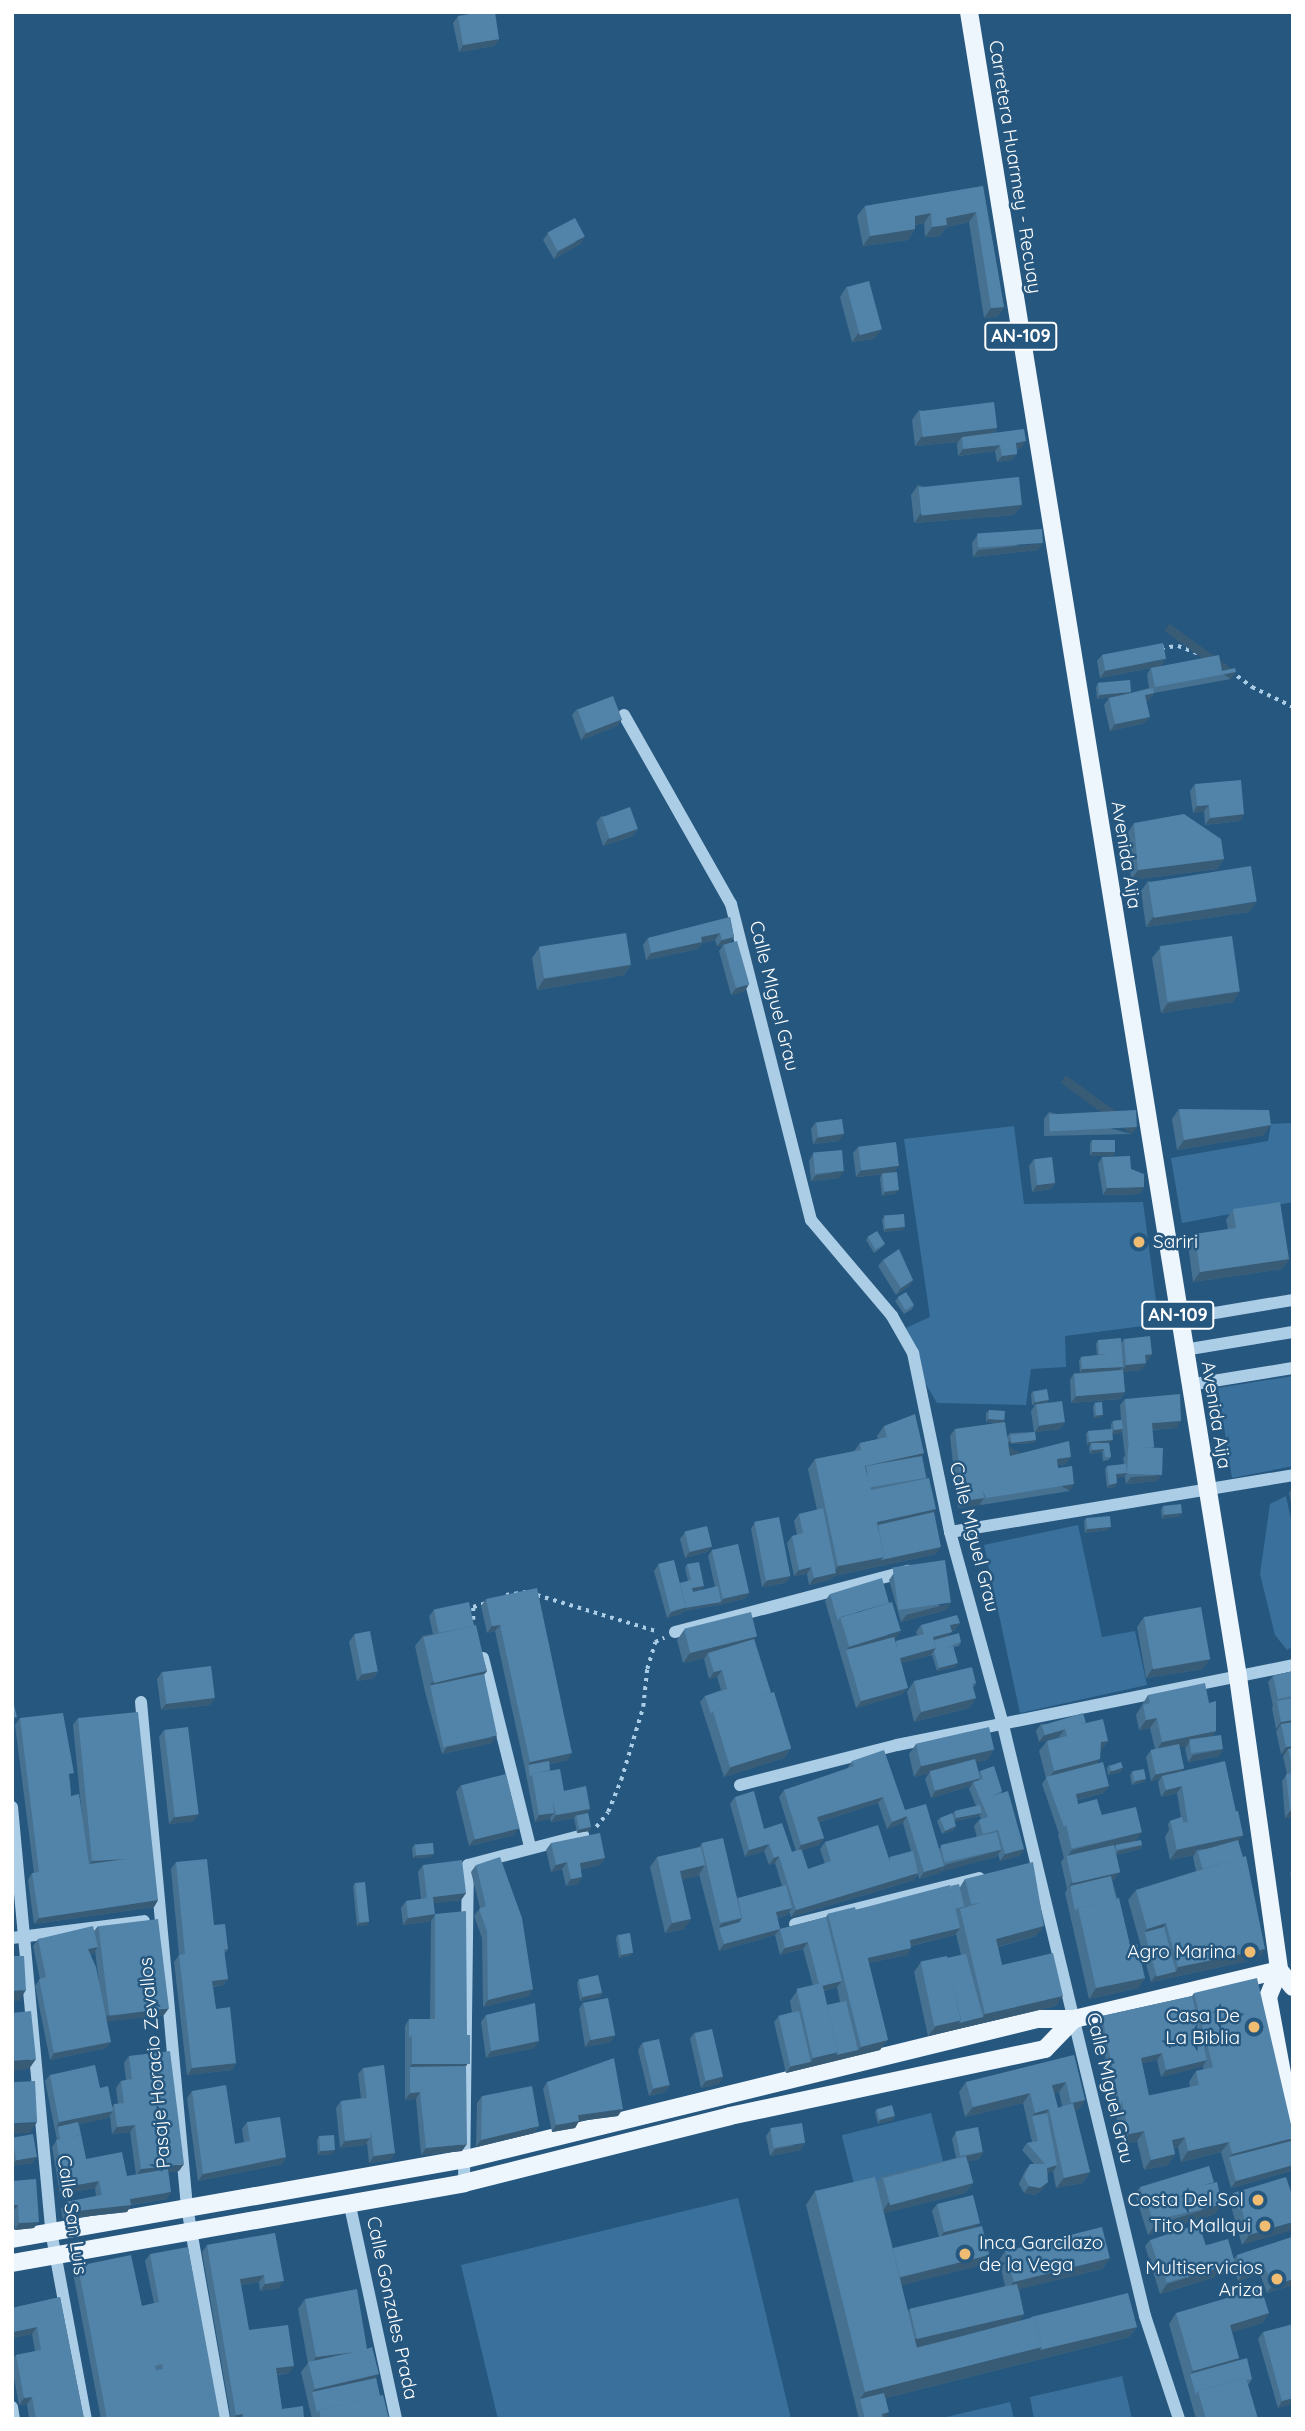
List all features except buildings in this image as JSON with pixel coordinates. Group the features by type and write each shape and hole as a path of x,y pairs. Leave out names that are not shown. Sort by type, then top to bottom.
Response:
{"main road":[{"name":"Carretera Huarmey - Recuay","path":"969,12 1075,660"},
{"name":"Avenida Aija","path":"1075,660 1189,1385 1286,1968 1268,1997 1293,2133"},
{"path":"12,2239 466,2159 1037,2019 1074,2019 1286,1968 1293,1987"},
{"path":"12,2263 191,2230 350,2206 464,2183 730,2116 1045,2049 1074,2019"}],"street":[{"name":"Calle MIguel Grau","path":"624,715 731,904 811,1220 892,1316 913,1353 950,1531 951,1560 980,1666 1003,1724 1145,2316 1179,2419"},
{"path":"1179,1319 1293,1300"},
{"path":"1184,1350 1293,1332"},
{"path":"1189,1385 1293,1368"},
{"path":"950,1531 1207,1492 1293,1475"},
{"path":"675,1632 920,1568"},
{"path":"473,1620 530,1847"},
{"path":"740,1785 897,1745 1293,1665"},
{"name":"Pasaje Horacio Zevallos","path":"141,1702 187,2207 224,2419"},
{"name":"Calle San Luis","path":"12,1807 18,1937 51,2231 86,2419"},
{"path":"464,2183 468,1865 583,1835"},
{"path":"1023,1867 1037,1863"},
{"path":"794,1924 996,1873"},
{"path":"18,1937 162,1920"},
{"name":"Calle Gonzales Prada","path":"350,2206 396,2419"},
{"path":"12,2407 14,2419"}],"path":[{"path":"1152,650 1178,646 1216,660 1252,687 1293,708"},
{"path":"473,1620 473,1607 519,1591 648,1630 675,1632"},
{"path":"583,1835 608,1812 621,1780 643,1707 655,1642 675,1632"}],"shaded area":[{"path":"1293,1123 1293,1202 1182,1223 1171,1158 1268,1141 1271,1124"},
{"path":"1014,1126 1024,1204 1143,1202 1159,1324 1065,1336 1066,1367 1031,1369 1026,1405 937,1403 924,1381 917,1350 906,1328 930,1317 904,1139"},
{"path":"1293,1376 1293,1466 1232,1478 1218,1388"},
{"path":"1286,1496 1293,1529 1293,1646 1287,1650 1275,1635 1260,1574 1270,1504"},
{"path":"1078,1525 1102,1637 1135,1631 1147,1685 1020,1713 984,1545"},
{"path":"931,2113 945,2167 855,2190 842,2135"},
{"path":"738,2198 791,2419 498,2419 461,2265"},
{"path":"1122,2376 1132,2419 1034,2419 1030,2397"},
{"path":"1010,2402 1014,2419 938,2419"}],"place":[{"name":"Sariri","path":"1139,1242"},
{"name":"Agro Marina","path":"1250,1952"},
{"name":"Casa De La Biblia","path":"1254,2027"},
{"name":"Costa Del Sol","path":"1258,2200"},
{"name":"Tito Mallqui","path":"1265,2226"},
{"name":"Inca Garcilazo de la Vega","path":"965,2254"},
{"name":"Multiservicios Ariza","path":"1277,2279"}]}
